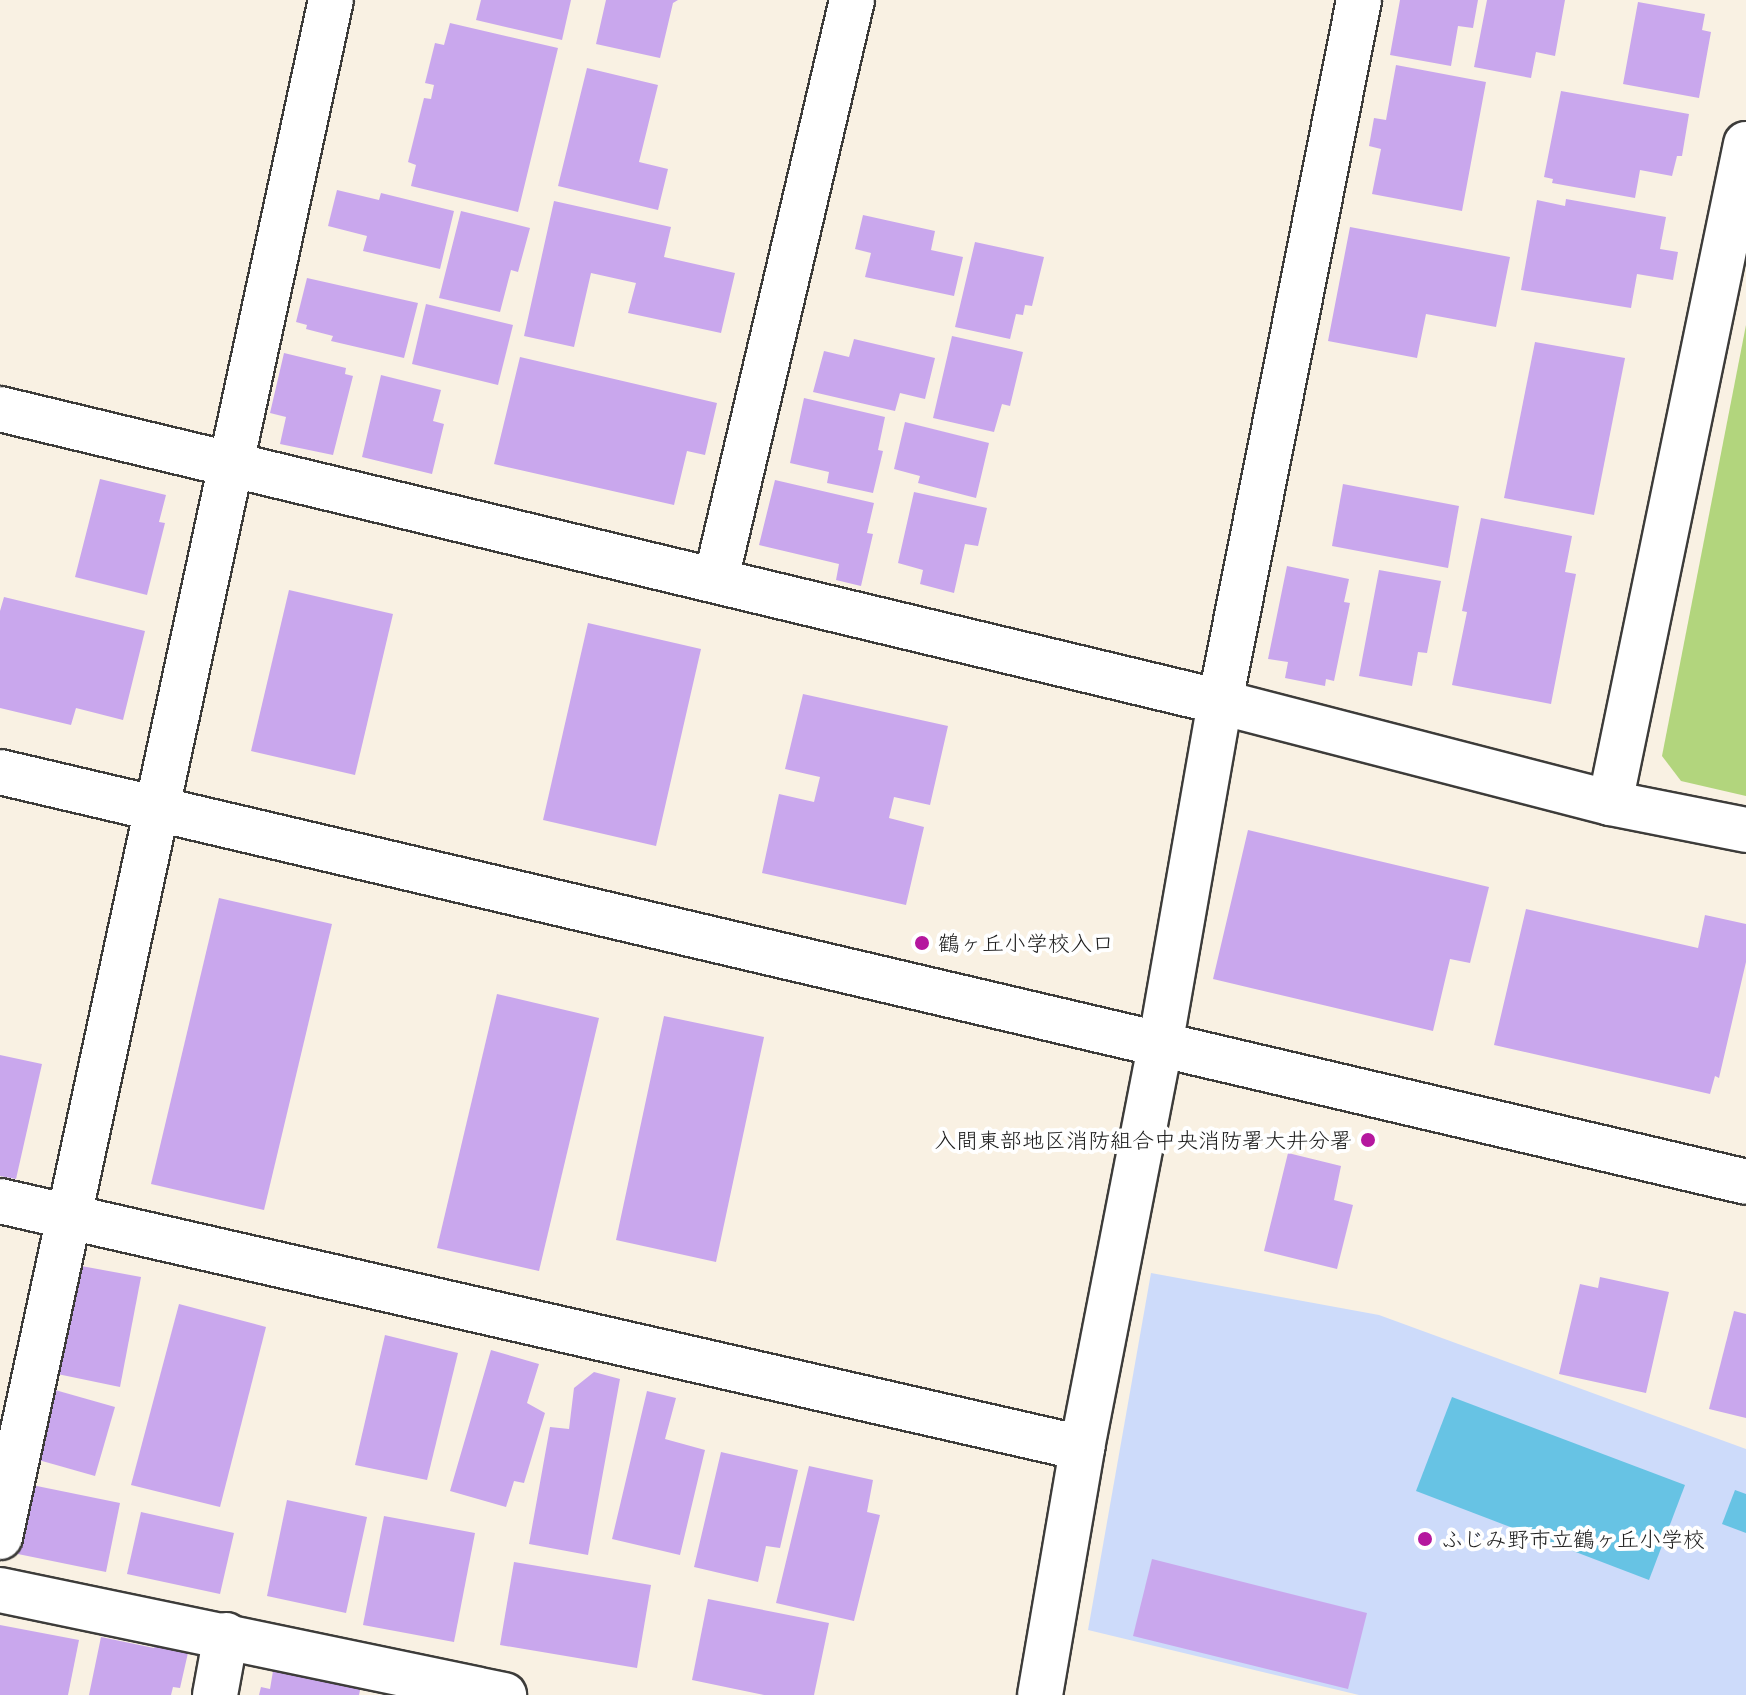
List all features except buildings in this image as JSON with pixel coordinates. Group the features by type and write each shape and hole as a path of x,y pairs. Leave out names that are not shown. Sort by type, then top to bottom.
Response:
{"street":[{"path":"0,1537 331,0"},
{"path":"716,579 852,0"},
{"path":"1040,1695 1082,1448 1160,1046 1220,702 1359,0"},
{"path":"1610,803 1746,144"},
{"path":"0,409 1220,702 1610,803 1746,830"},
{"path":"0,772 1746,1182"},
{"path":"0,1201 1082,1448"},
{"path":"0,1590 504,1695"},
{"path":"215,1695 226,1635"}],"shaded area":[{"name":"ふじみ野市立鶴ヶ丘小学校","path":"1151,1273 1379,1315 1746,1449 1746,1695 1359,1695 1088,1630"}],"green space":[{"path":"1746,325 1746,796 1681,781 1662,756"}],"water":[{"path":"1452,1397 1685,1485 1649,1580 1416,1491"},
{"path":"1735,1490 1746,1494 1746,1533 1722,1524"}],"place":[{"name":"鶴ヶ丘小学校入口","path":"922,943"},
{"name":"入間東部地区消防組合中央消防署大井分署","path":"1368,1140"},
{"name":"ふじみ野市立鶴ヶ丘小学校","path":"1425,1539"}]}
